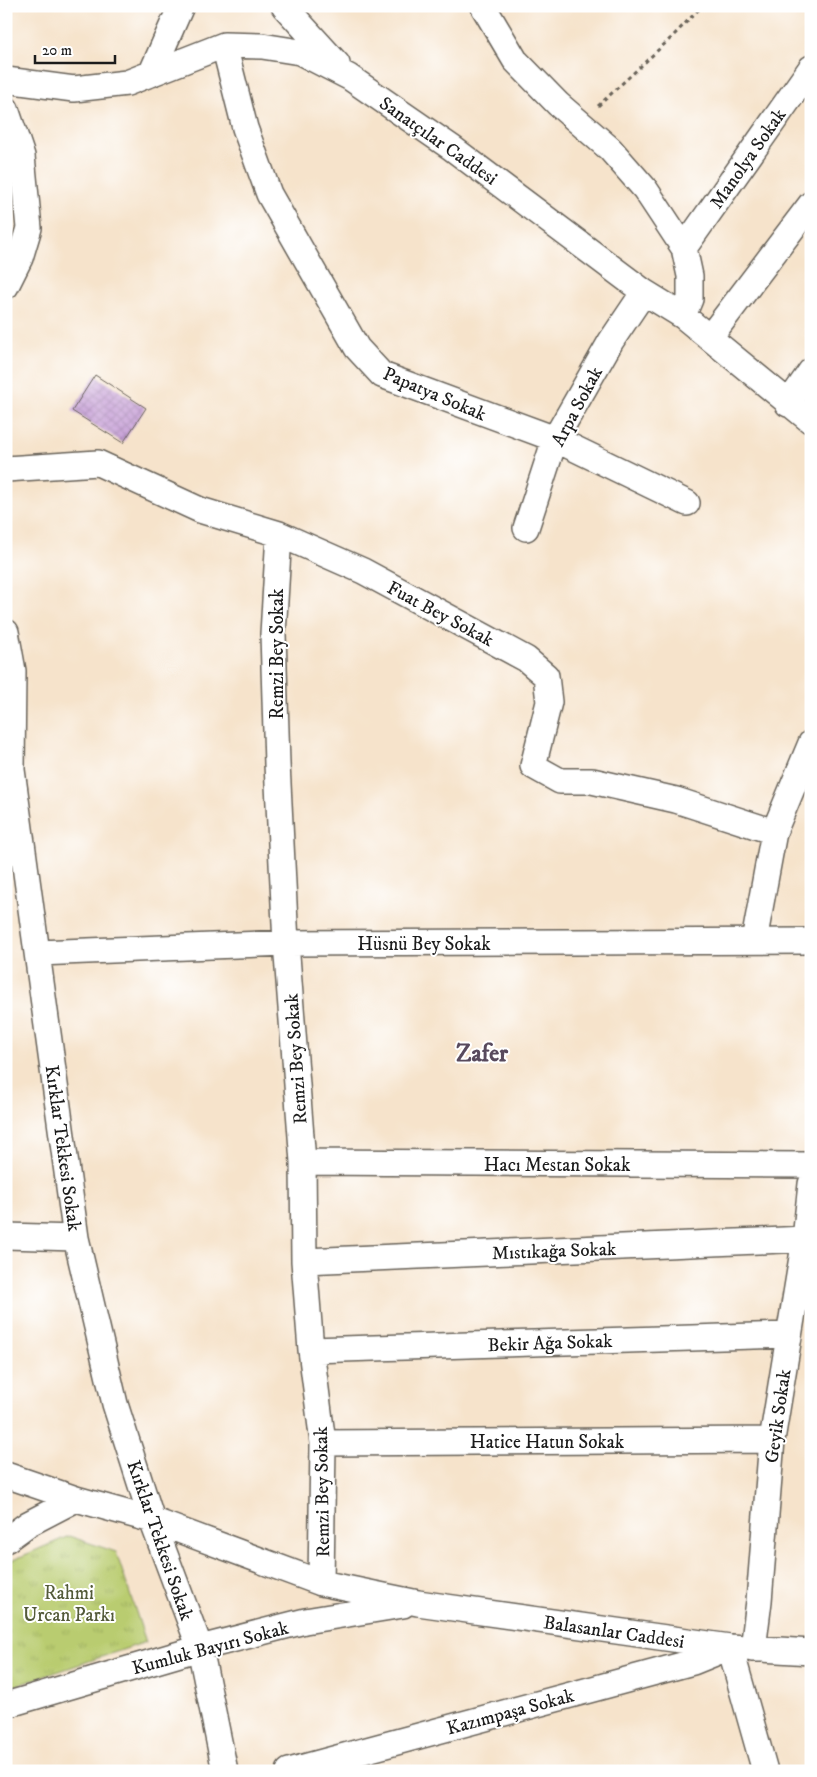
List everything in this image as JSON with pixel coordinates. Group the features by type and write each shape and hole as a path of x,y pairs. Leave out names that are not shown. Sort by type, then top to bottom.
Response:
{"street":[{"path":"151,74 181,6"},
{"path":"284,6 349,77"},
{"path":"483,6 515,60 558,104 610,149 645,189 684,248 690,276 690,299 684,316"},
{"name":"Sanatçılar Caddesi","path":"6,80 74,89 126,83 224,45 262,46 300,52 349,77 452,148 644,292 684,316 788,404 811,421"},
{"name":"Papatya Sokak","path":"224,45 245,128 269,194 357,348 382,375 555,439 687,503"},
{"name":"Manolya Sokak","path":"684,248 811,68"},
{"path":"6,109 22,156 17,227 20,258 6,286"},
{"path":"710,337 811,204"},
{"name":"Arpa Sokak","path":"526,528 555,439 611,341 644,292"},
{"path":"788,404 811,372"},
{"name":"Fuat Bey Sokak","path":"6,469 98,463 200,510 279,534 363,571 526,659 546,676 549,702 533,766 560,781 592,781 676,800 774,832"},
{"name":"Remzi Bey Sokak","path":"279,534 273,634 277,764 286,943 303,1162 304,1261 311,1350 323,1443 321,1583"},
{"name":"Kırklar Tekkesi Sokak","path":"6,632 13,671 9,770 38,953 76,1238 115,1404 152,1520 200,1648 225,1771"},
{"path":"754,941 774,832 811,743"},
{"name":"Hüsnü Bey Sokak","path":"38,953 286,943 811,941"},
{"name":"Hacı Mestan Sokak","path":"303,1162 811,1165"},
{"name":"Geyik Sokak","path":"741,1648 759,1601 772,1440 805,1239 811,1184"},
{"path":"6,1236 76,1238"},
{"name":"Mıstıkağa Sokak","path":"304,1261 805,1239"},
{"name":"Bekir Ağa Sokak","path":"311,1350 789,1335"},
{"name":"Hatice Hatun Sokak","path":"323,1443 772,1440"},
{"path":"6,1475 76,1499 152,1520 321,1583 418,1603"},
{"path":"6,1540 28,1524 76,1499"},
{"name":"Balasanlar Caddesi","path":"418,1603 741,1648 811,1652"},
{"name":"Kumluk Bayırı Sokak","path":"6,1705 200,1648 305,1621 418,1603"},
{"path":"741,1648 765,1771"},
{"name":"Kazımpaşa Sokak","path":"289,1771 741,1648"}],"path":[{"path":"580,123 671,38 702,6"}],"green space":[{"name":"Rahmi Urcan Parkı","path":"69,1536 116,1552 146,1642 6,1689 6,1563"}],"building":[{"path":"95,375 146,408 123,443 72,411"}],"district":[{"name":"Zafer","path":"482,1053"}]}
